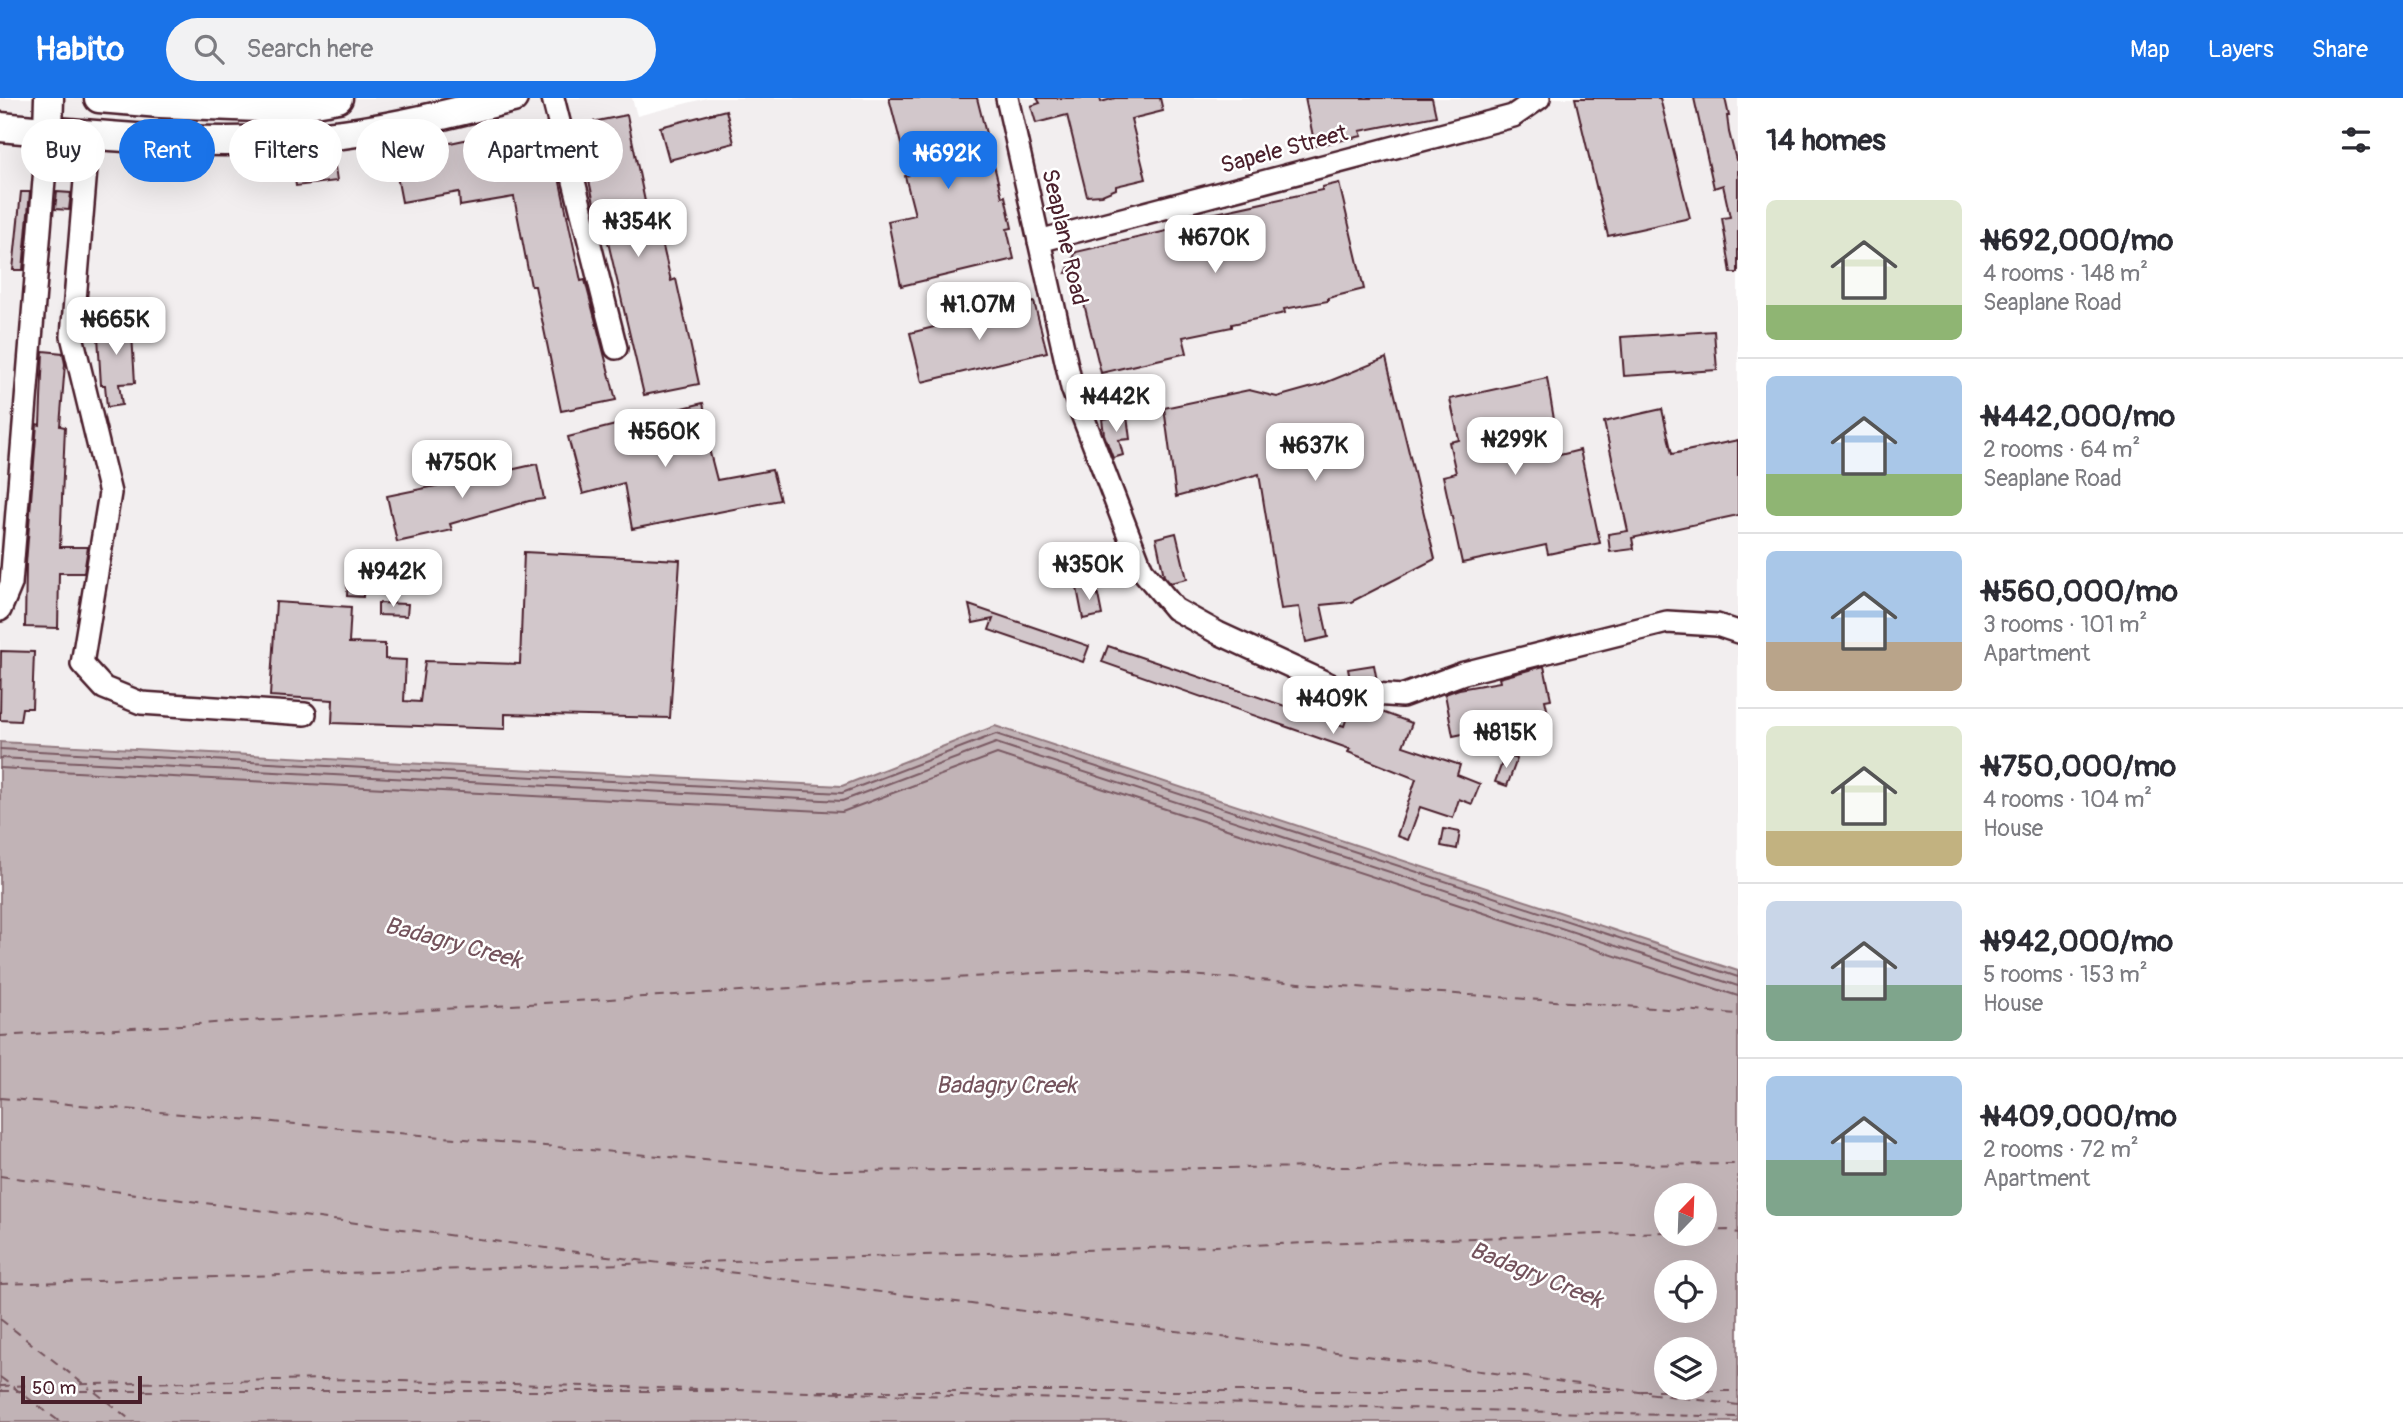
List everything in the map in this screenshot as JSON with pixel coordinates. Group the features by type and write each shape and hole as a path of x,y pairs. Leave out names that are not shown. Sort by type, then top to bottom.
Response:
{"main road":[{"path":"48,119 49,98"},
{"path":"92,119 96,98 281,107 338,98"},
{"path":"105,134 233,141 325,136 422,119 513,98"},
{"path":"0,127 21,129"}],"street":[{"path":"553,98 616,348"},
{"name":"Seaplane Road","path":"1007,98 1072,388 1142,570 1175,609 1218,634 1346,692 1402,696 1464,673 1667,622 1717,625 1738,632"},
{"name":"Sapele Street","path":"1039,240 1513,116 1539,98"},
{"path":"0,610 11,584 44,182"},
{"path":"85,182 72,336 110,493 82,664 104,688 141,703 305,714"}],"shaded area":[{"path":"0,98 632,98 637,116 707,98 1738,98 1738,971 995,726 842,786 0,742"}],"water":[{"name":"Badagry Creek","path":"995,726 1738,971 1738,1422 0,1422 0,742 842,786"}],"building":[{"path":"889,98 977,98 1002,197 1005,196 1012,228 1007,229 1014,259 901,286 888,221 915,215 905,176 909,175"},
{"path":"1037,98 1100,98 1101,102 1115,98 1160,98 1163,111 1131,119 1146,179 1116,186 1116,189 1102,195 1087,196 1067,115 1036,123 1031,106 1040,103"},
{"path":"1305,98 1432,98 1436,116 1360,131 1362,136 1315,146"},
{"path":"1575,98 1660,98 1690,218 1608,236"},
{"path":"1694,98 1725,98 1729,132 1736,160 1738,159 1738,273 1731,273 1722,218 1730,217 1723,185 1714,188"},
{"path":"726,110 734,143 669,160 660,127"},
{"path":"627,115 653,240 661,238 671,281 676,279 699,384 644,395 608,242 599,216 597,217 589,182 623,182 623,119 607,119"},
{"path":"463,140 463,182 560,182 581,281 585,280 616,400 561,411 535,286 531,286 514,197 460,206 459,192 402,202 398,182 449,182 449,143"},
{"path":"295,182 329,182 296,186"},
{"path":"1339,183 1364,289 1328,298 1328,301 1284,309 1285,313 1183,337 1187,353 1101,373 1076,271 1066,273 1076,252 1171,230 1170,223 1322,190 1322,187"},
{"path":"21,192 30,192 23,270 13,270"},
{"path":"57,192 71,193 69,210 55,209"},
{"path":"1034,302 1047,352 922,382 910,333"},
{"path":"131,318 135,383 119,384 122,405 107,407 105,385 101,385 97,320"},
{"path":"1714,331 1717,370 1624,376 1621,337"},
{"path":"43,351 63,353 65,364 60,426 65,427 60,547 88,547 84,573 59,573 58,628 25,627 26,564 37,424 40,425"},
{"path":"1386,358 1435,559 1351,602 1321,605 1328,637 1306,642 1299,607 1281,609 1259,474 1176,497 1164,408 1249,390 1277,397 1320,385"},
{"path":"1547,378 1560,455 1580,450 1600,543 1548,554 1546,545 1462,563 1443,476 1456,473 1449,442 1459,440 1450,399"},
{"path":"703,403 707,421 702,422 717,480 772,470 780,500 632,529 624,483 583,494 568,437"},
{"path":"1662,409 1672,454 1738,440 1738,515 1632,538 1634,549 1610,552 1608,534 1628,531 1604,422"},
{"path":"1127,416 1130,439 1119,440 1123,455 1113,458 1104,434 1102,419"},
{"path":"508,463 510,470 537,464 544,499 450,524 452,530 397,542 387,496 445,484 444,482"},
{"path":"1176,533 1187,579 1170,583 1164,576 1156,538"},
{"path":"524,552 680,560 670,718 505,714 505,729 332,723 333,700 270,696 276,602 351,607 349,643 385,644 385,659 406,660 404,701 420,702 425,661 520,664"},
{"path":"348,579 364,580 363,597 347,596"},
{"path":"1096,585 1102,615 1083,619 1077,588"},
{"path":"378,603 408,604 407,616 378,615"},
{"path":"969,605 1089,646 1083,662 989,630 993,619 973,623"},
{"path":"1108,646 1344,726 1351,706 1368,707 1412,723 1403,746 1460,765 1457,775 1480,784 1472,804 1459,799 1453,818 1420,807 1408,840 1397,836 1416,779 1348,752 1350,749 1102,662"},
{"path":"1,651 34,652 32,708 22,708 20,721 0,720"},
{"path":"1374,665 1377,681 1350,679 1348,669"},
{"path":"1544,666 1551,699 1545,700 1549,718 1503,728 1508,745 1487,751 1482,730 1453,736 1445,694 1500,682 1499,678"},
{"path":"1505,755 1517,759 1507,786 1495,782"},
{"path":"1444,829 1460,832 1457,849 1441,846"}],"ferry route":[{"path":"0,1036 1103,969 1738,1014"},
{"path":"0,1098 829,1171 1738,1164"},
{"path":"0,1176 1738,1405"},
{"path":"1717,1230 1738,1233"},
{"path":"667,1263 1654,1232"},
{"path":"0,1284 654,1263"},
{"path":"0,1319 90,1389"},
{"path":"0,1377 60,1422"},
{"path":"0,1386 322,1379 1738,1417"},
{"path":"0,1391 725,1391"},
{"path":"819,1391 1621,1391"},
{"path":"1641,1391 1738,1391"},
{"path":"95,1392 133,1422"}]}
